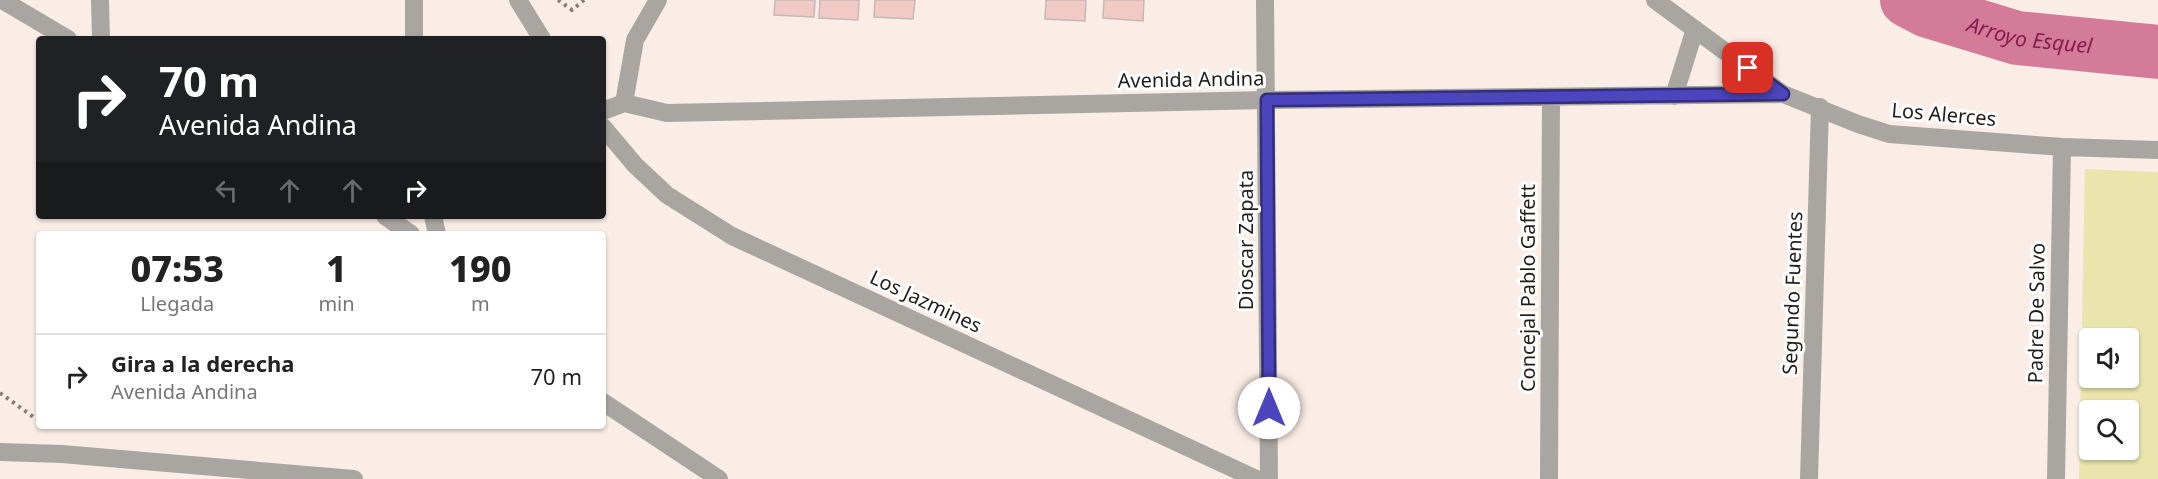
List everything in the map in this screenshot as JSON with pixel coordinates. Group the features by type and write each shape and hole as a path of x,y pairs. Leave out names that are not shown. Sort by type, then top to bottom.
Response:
{"street":[{"path":"2,0 63,36"},
{"path":"100,0 101,36"},
{"path":"414,0 414,36"},
{"path":"518,0 540,36"},
{"path":"606,110 624,103 635,40 658,0"},
{"name":"Dioscar Zapata","path":"1265,0 1269,479"},
{"name":"Los Alerces","path":"1655,0 1783,94 1889,134 2062,147 2158,150"},
{"path":"1674,96 1695,29"},
{"name":"Avenida Andina","path":"624,103 667,113 1267,100 1783,94"},
{"name":"Concejal Pablo Gaffett","path":"1549,479 1551,97"},
{"name":"Segundo Fuentes","path":"1814,476 1820,107"},
{"name":"Los Jazmines","path":"606,131 635,165 668,195 732,237 1256,479"},
{"name":"Padre De Salvo","path":"2055,479 2062,147"},
{"path":"390,219 407,231"},
{"path":"606,404 719,479"},
{"path":"0,452 62,454 354,479"}],"path":[{"path":"558,0 572,10 584,0"},
{"path":"0,393 36,419"}],"shaded area":[{"path":"2085,169 2158,172 2158,479 2079,479 2079,460 2139,460 2139,400 2081,400 2081,388 2139,388 2139,328 2082,328"}],"building":[{"path":"775,0 815,0 814,17 774,15"},
{"path":"820,0 859,0 858,20 819,18"},
{"path":"875,0 915,0 913,19 874,17"},
{"path":"1046,0 1086,0 1085,21 1045,19"},
{"path":"1104,0 1144,0 1143,21 1103,18"}],"waterway":[{"name":"Arroyo Esquel","path":"1907,0 1928,11 2017,38 2158,52"}],"route":[{"path":"1269,408 1267,100 1783,94 1748,68"}]}
